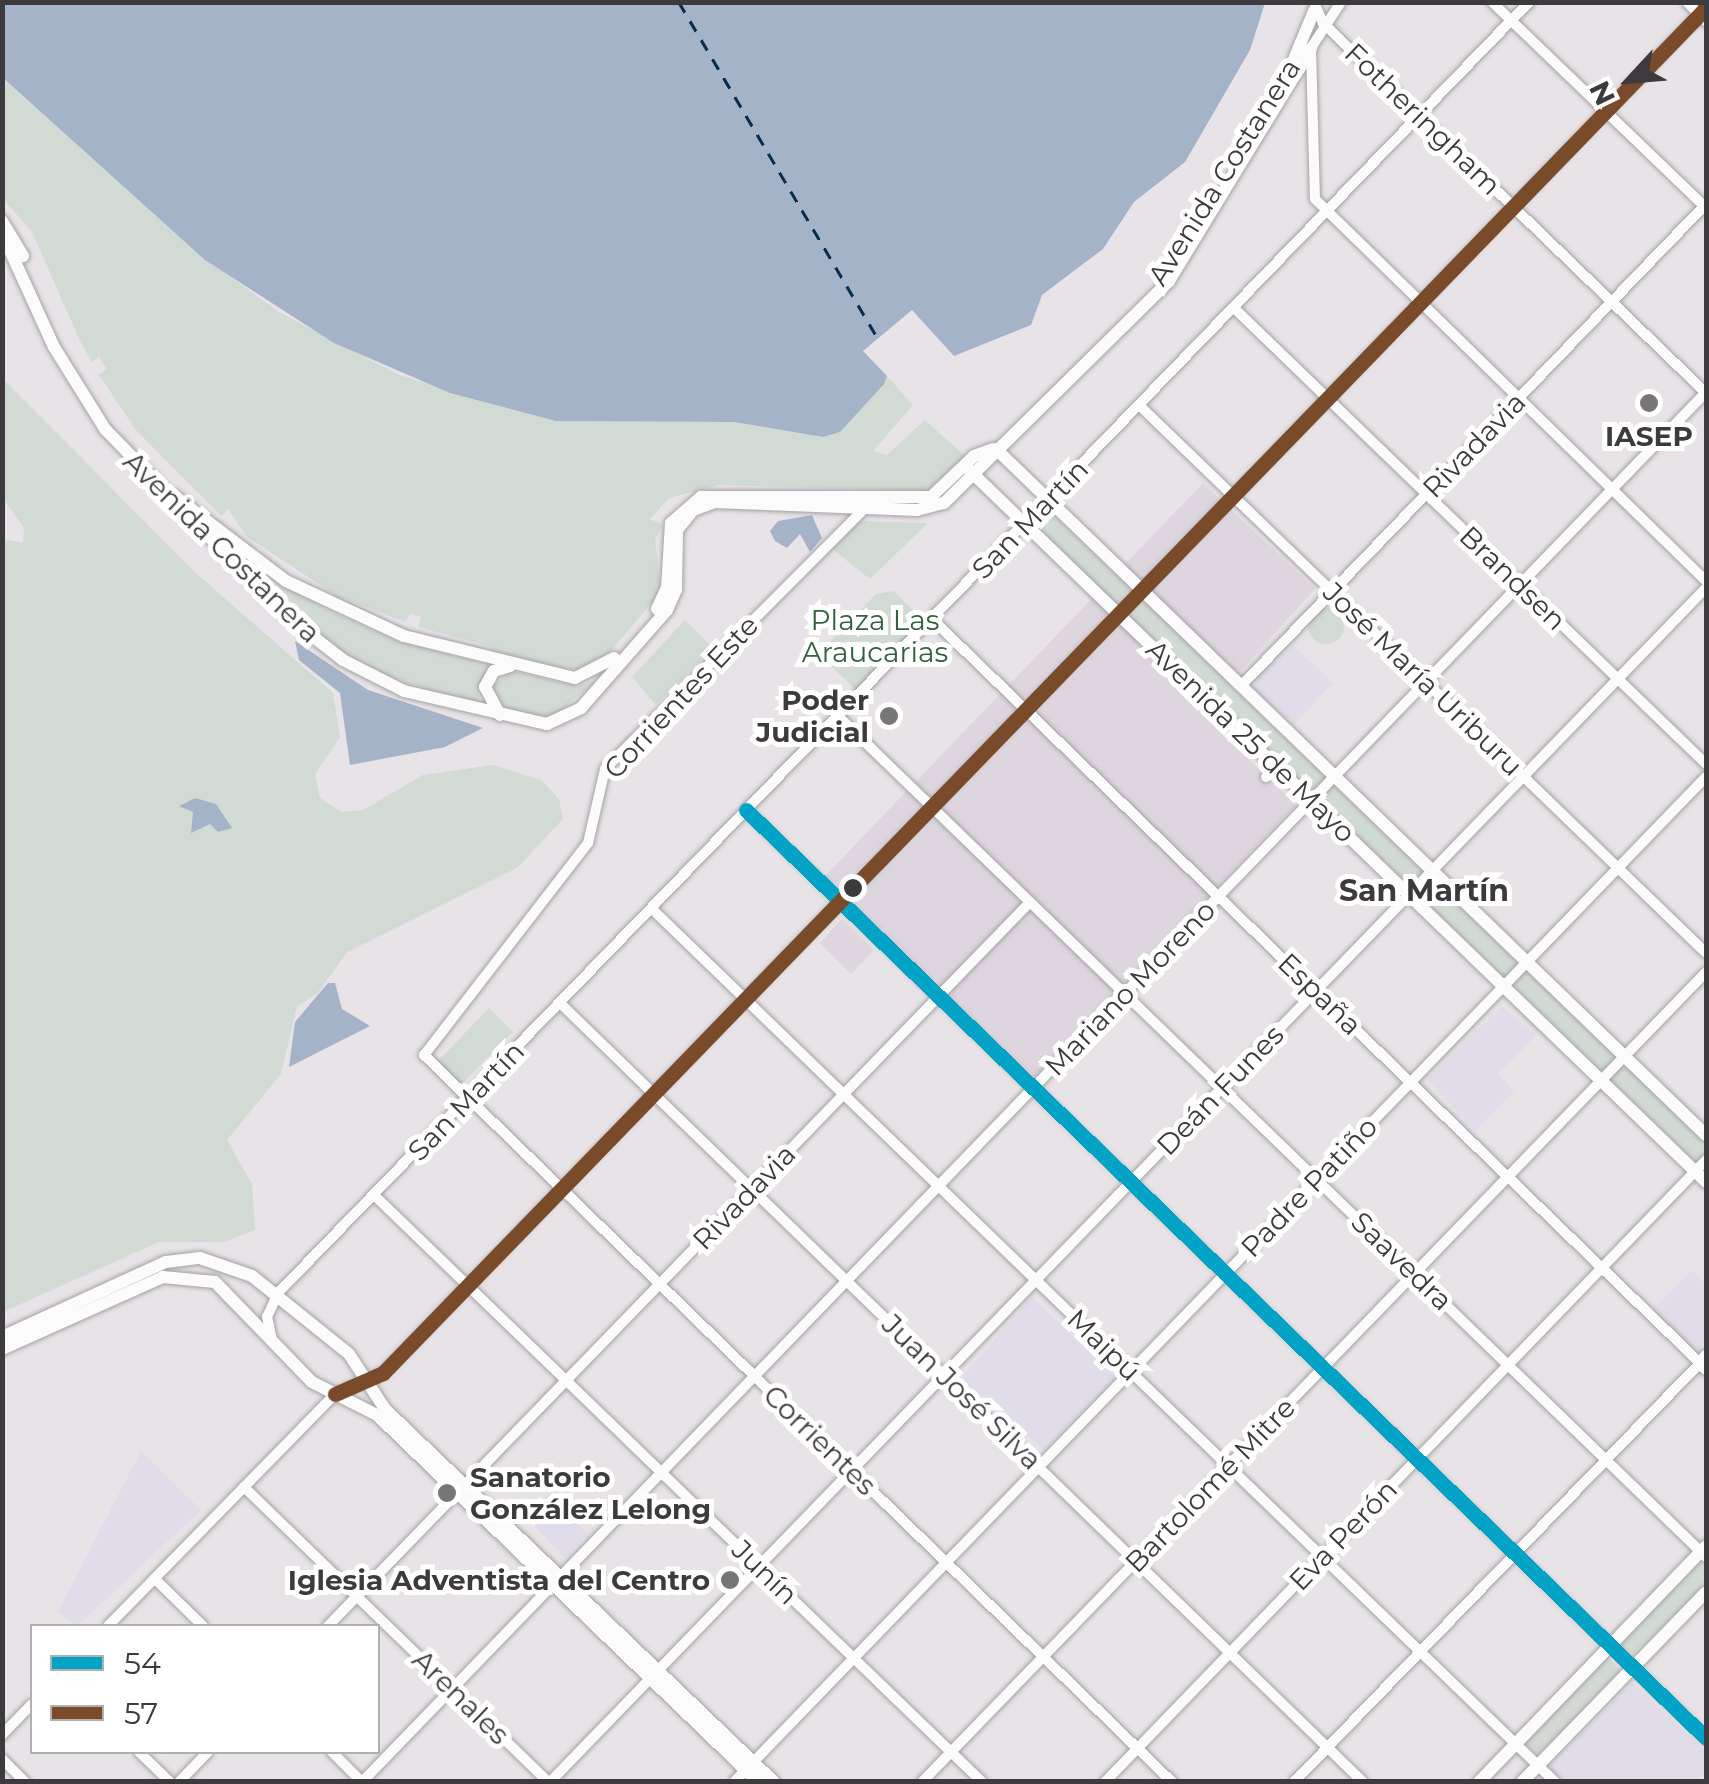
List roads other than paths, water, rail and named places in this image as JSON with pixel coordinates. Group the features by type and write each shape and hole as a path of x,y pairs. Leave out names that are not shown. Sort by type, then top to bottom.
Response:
{"main road":[{"name":"Avenida Costanera","path":"2,233 72,379 126,455 284,614 379,680 504,718 547,724 581,708 673,600 674,542 694,510 715,502 865,503 931,497 970,471 1165,276 1305,40 1314,7"},
{"name":"Avenida Costanera","path":"992,448 1169,281 1312,48"},
{"name":"Avenida Costanera","path":"2,221 36,302 124,443 231,543 362,619 512,665 575,678 608,665 665,598 671,523 701,496 865,503"},
{"name":"Avenida 25 de Mayo","path":"992,448 1706,1135"},
{"name":"Avenida 25 de Mayo","path":"970,471 1706,1182"},
{"path":"504,718 488,703 486,687 494,671 512,665"},
{"path":"2,1337 182,1259 220,1262 278,1293 349,1354 387,1418"},
{"path":"2,1350 175,1274 227,1289 335,1394 387,1418 749,1766 774,1782"},
{"path":"1480,1782 1705,1552"},
{"path":"1522,1782 1706,1592"},
{"path":"749,1766 758,1782"}],"street":[{"path":"1340,2 1323,23 1312,48 1313,187 1324,212 1706,585"},
{"path":"1492,2 1706,207"},
{"name":"San Martín","path":"278,1293 1529,2"},
{"path":"110,1624 335,1394 370,1384 562,1190 1233,495 1704,15 1687,2"},
{"name":"Fotheringham","path":"1314,7 1323,23 1706,393"},
{"name":"Rivadavia","path":"1241,686 1706,207"},
{"name":"Brandsen","path":"1234,308 1706,764"},
{"name":"Mariano Moreno","path":"362,1781 1706,393"},
{"name":"José María Uriburu","path":"1140,406 1706,954"},
{"name":"Corrientes Este","path":"466,1101 428,1066 425,1047 588,843 605,769 865,503"},
{"name":"Deán Funes","path":"549,1782 1706,585"},
{"name":"España","path":"932,620 1704,1363"},
{"name":"Saavedra","path":"838,716 1605,1460 1705,1552"},
{"path":"1266,777 1276,766"},
{"name":"Padre Patiño","path":"734,1782 1706,777"},
{"path":"746,810 1706,1738"},
{"name":"Rivadavia","path":"330,1624 1030,902"},
{"name":"Maipú","path":"652,910 1555,1782"},
{"name":"Bartolomé Mitre","path":"922,1782 1706,972"},
{"name":"Juan José Silva","path":"560,1003 1363,1782"},
{"name":"Corrientes","path":"466,1101 1172,1782"},
{"name":"Eva Perón","path":"1105,1782 1706,1160"},
{"name":"Junín","path":"375,1196 982,1782"},
{"path":"270,1334 278,1293"},
{"path":"270,1334 280,1311 297,1309"},
{"path":"1294,1782 1704,1363"},
{"name":"Arenales","path":"244,1487 549,1782"},
{"path":"154,1579 201,1624"},
{"path":"2,1735 30,1706"},
{"path":"141,1754 170,1782"},
{"path":"179,1782 206,1754"},
{"path":"334,1754 362,1781"},
{"path":"2,1758 25,1782"}],"water":[{"path":"2,3 1265,3 1250,50 1185,162 1134,202 1103,249 1042,295 1031,325 954,356 912,310 863,351 887,376 884,384 840,432 823,437 734,422 556,421 450,393 334,343 205,260 3,78"},
{"path":"812,515 822,538 810,552 800,534 787,548 775,541 770,531 778,521"},
{"path":"295,641 368,690 483,728 445,747 350,765 340,693 299,660"},
{"path":"195,798 216,804 232,828 218,832 210,824 191,833 193,812 179,806"},
{"path":"328,983 335,983 342,1009 370,1026 289,1067 295,1022"}],"place":[{"name":"IASEP","path":"1649,403"},
{"name":"Poder Judicial","path":"889,716"},
{"name":"Sanatorio González Lelong","path":"447,1493"},
{"name":"Iglesia Adventista del Centro","path":"730,1580"}],"district":[{"name":"San Martín","path":"1424,891"}],"park label":[{"name":"Plaza Las Araucarias","path":"875,636"}]}
